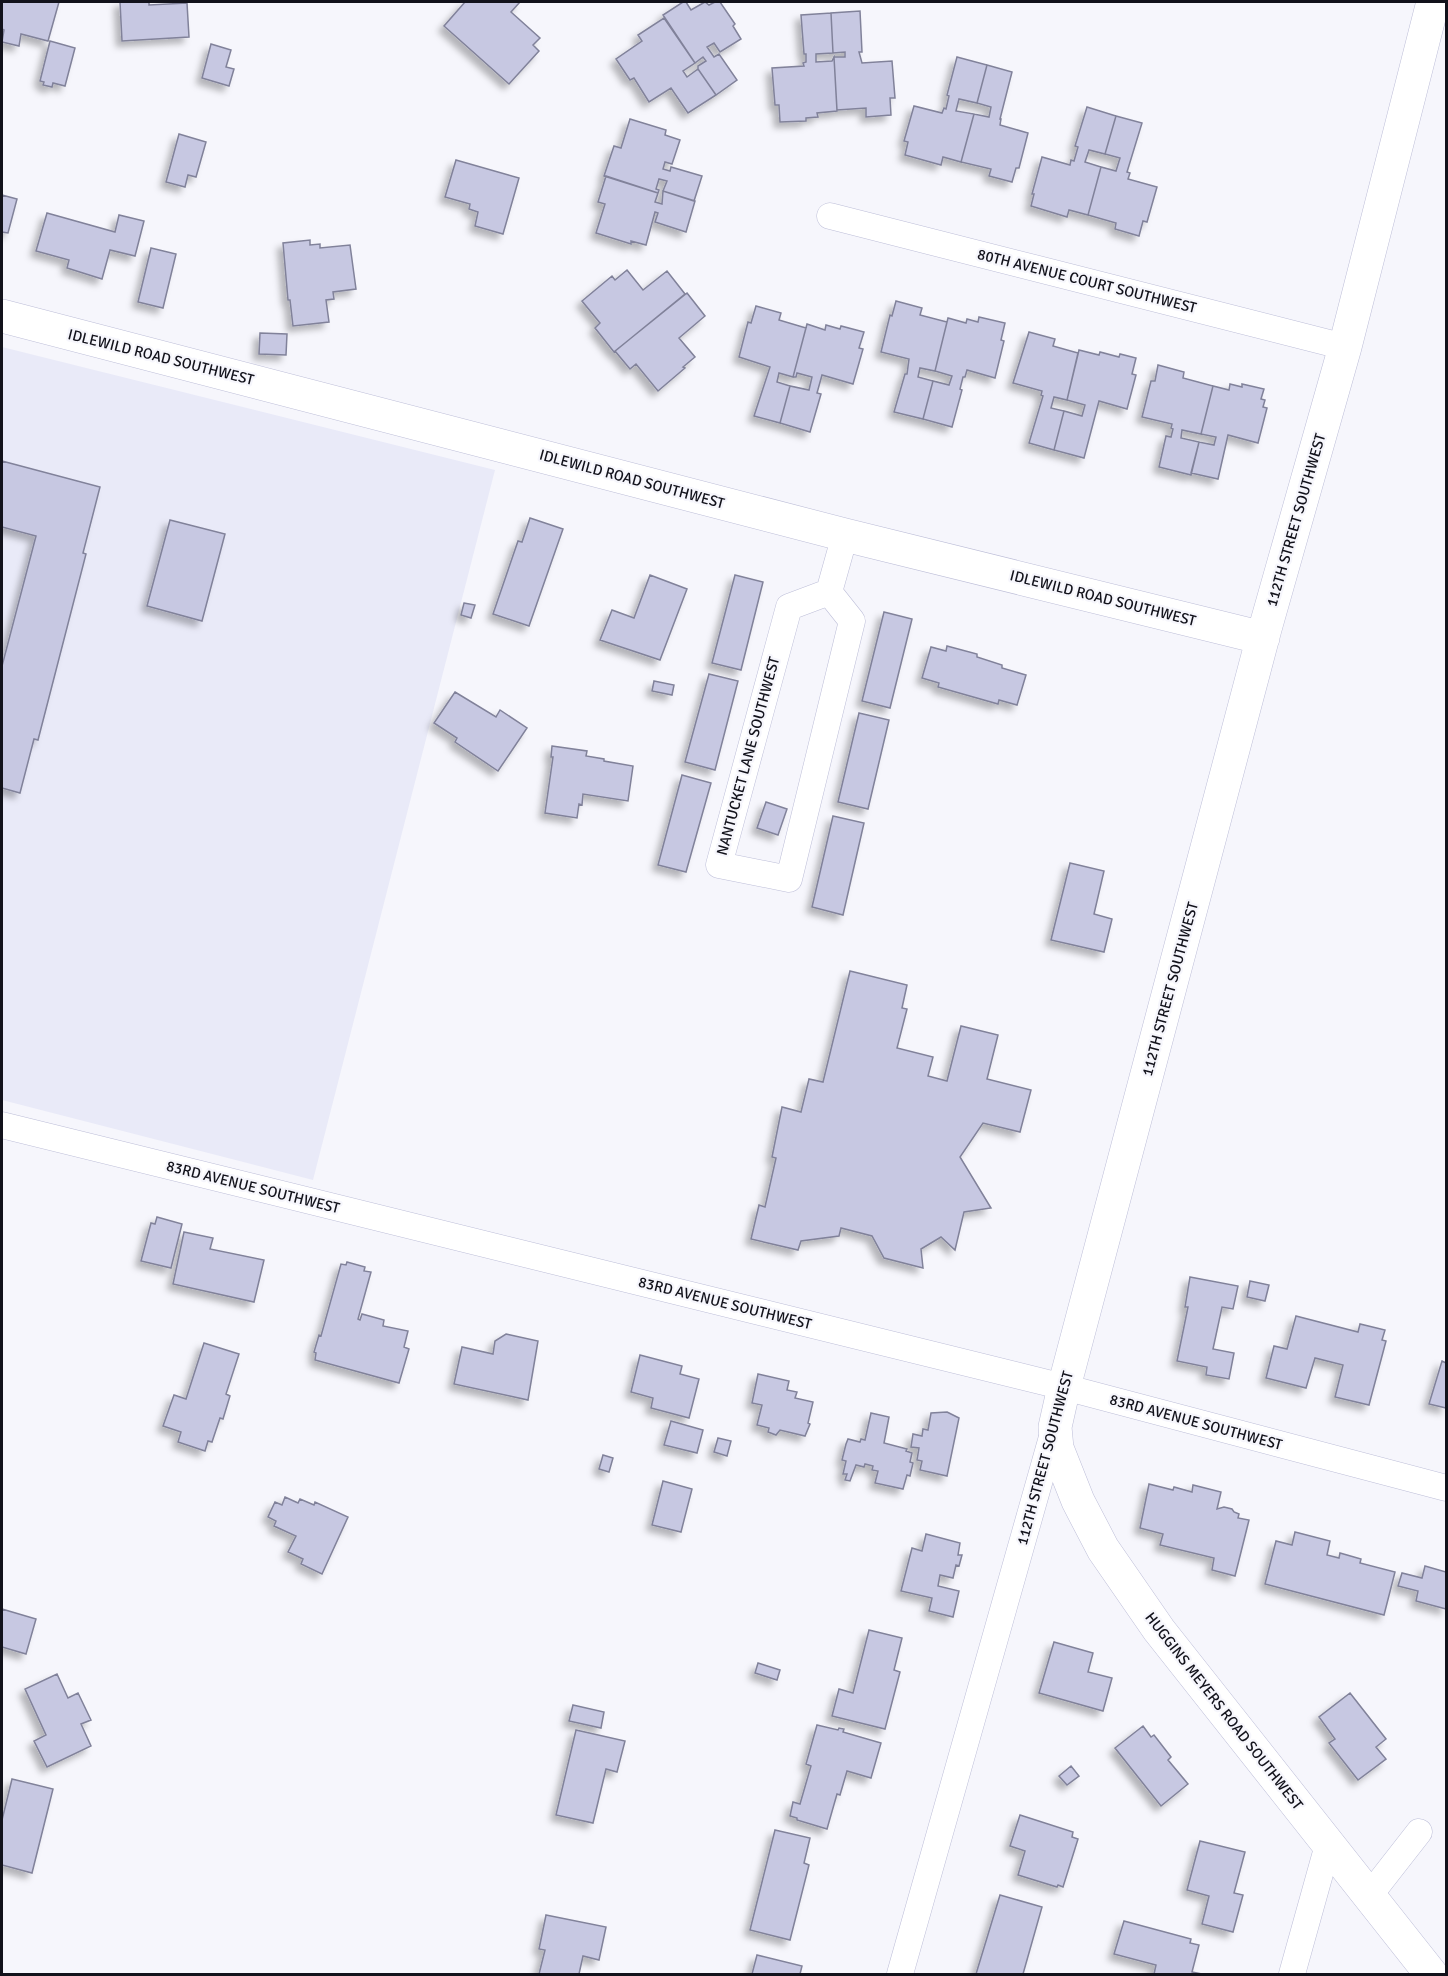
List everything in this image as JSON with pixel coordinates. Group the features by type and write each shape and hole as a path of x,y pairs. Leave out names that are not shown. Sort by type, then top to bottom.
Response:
{"street":[{"name":"112TH STREET SOUTHWEST","path":"900,1974 1055,1426 1263,638 1345,347 1433,2"},
{"name":"80TH AVENUE COURT SOUTHWEST","path":"830,216 1345,347"},
{"name":"IDLEWILD ROAD SOUTHWEST","path":"2,316 845,534 1263,638"},
{"path":"829,592 845,534"},
{"name":"NANTUCKET LANE SOUTHWEST","path":"829,592 852,621 789,879 719,865 789,607 829,592"},
{"name":"83RD AVENUE SOUTHWEST","path":"2,1125 1064,1386 1446,1488"},
{"name":"HUGGINS MEYERS ROAD SOUTHWEST","path":"1055,1426 1057,1448 1063,1466 1103,1549 1159,1630 1328,1845 1372,1892 1431,1974"},
{"path":"1372,1892 1419,1832"},
{"path":"1292,1974 1328,1845"}],"shaded area":[{"path":"2,347 495,470 313,1180 2,1100"}],"building":[{"path":"2,2 59,2 48,41 21,34 19,46 2,42 4,30 2,29"},
{"path":"120,2 149,2 149,5 187,3 189,37 122,41"},
{"path":"465,2 520,2 511,12 540,38 533,45 539,51 509,84 444,26"},
{"path":"686,2 691,10 705,2 709,5 720,2 735,24 733,26 741,39 720,52 714,43 707,47 714,57 719,54 737,80 716,95 698,69 698,66 706,61 703,57 695,63 663,15"},
{"path":"860,11 862,52 859,52 862,63 892,61 895,98 890,98 891,115 866,117 866,108 837,110 834,57 845,57 845,52 833,53 831,13"},
{"path":"831,13 833,53 816,54 816,62 832,61 834,57 837,111 817,113 818,117 806,118 806,121 780,122 779,105 775,105 772,68 804,66 806,54 804,54 801,15"},
{"path":"664,18 695,63 683,71 687,77 698,69 716,95 688,113 671,88 649,102 634,78 630,80 616,59 642,41 638,35"},
{"path":"50,41 75,48 65,86 53,83 52,87 43,85 44,82 40,81"},
{"path":"211,44 231,50 226,67 234,69 229,86 202,78"},
{"path":"957,57 987,65 977,103 959,99 956,111 974,114 961,162 943,157 941,165 905,155 908,142 904,141 914,106 942,113 944,108 946,109 949,96 947,95"},
{"path":"987,65 1012,72 1000,125 1028,133 1019,168 1016,168 1012,182 989,176 991,169 961,162 974,114 989,117 991,107 977,103"},
{"path":"1087,107 1116,116 1105,154 1089,150 1085,162 1101,167 1088,215 1069,210 1067,217 1031,206 1042,157 1070,165 1071,160 1074,161 1078,147 1075,146"},
{"path":"1116,116 1142,123 1127,172 1130,173 1128,179 1157,187 1147,222 1143,221 1139,236 1115,229 1116,223 1088,215 1101,167 1116,171 1120,158 1105,154"},
{"path":"630,119 666,130 665,135 680,140 672,164 665,162 663,169 670,171 671,167 702,176 694,201 663,191 667,181 659,179 656,189 659,190 658,193 604,176 614,146 621,148"},
{"path":"179,134 206,142 196,177 188,175 185,187 166,182"},
{"path":"456,160 519,178 503,234 475,226 478,212 469,209 470,204 445,197"},
{"path":"606,176 658,193 655,202 662,204 663,191 695,201 686,232 655,222 658,213 655,212 646,245 631,241 631,244 596,233 605,204 598,202"},
{"path":"2,195 17,199 8,233 2,232"},
{"path":"47,213 115,232 119,215 144,221 135,256 110,250 102,279 67,268 69,260 36,251"},
{"path":"310,240 310,245 320,244 320,248 350,245 356,289 333,292 334,299 326,300 329,322 293,326 290,300 288,300 283,243"},
{"path":"151,248 176,254 163,308 138,302"},
{"path":"627,270 643,290 667,271 685,294 614,352 595,328 600,323 582,301 612,276 615,280"},
{"path":"687,293 705,316 679,338 695,357 658,391 636,364 630,369 615,351"},
{"path":"896,301 922,308 920,315 947,322 935,371 920,368 918,377 933,381 923,419 894,412 905,374 907,374 909,359 881,352 890,315 892,316"},
{"path":"756,306 781,313 779,320 806,328 793,377 779,373 777,382 790,386 780,423 754,416 770,367 739,357 748,322 751,323"},
{"path":"979,317 1005,323 1001,340 1004,341 995,378 967,370 963,377 960,389 962,390 952,427 923,419 933,381 949,385 952,376 935,371 948,318 966,323 967,319 978,322"},
{"path":"807,324 825,330 826,325 864,332 859,348 863,349 853,384 822,375 817,393 821,394 810,432 780,423 790,386 809,390 812,377 797,373 796,377 793,377"},
{"path":"1029,332 1055,339 1053,346 1078,353 1067,400 1054,397 1051,408 1064,411 1054,450 1029,443 1043,396 1042,391 1013,383"},
{"path":"260,333 287,334 286,355 259,354"},
{"path":"1079,350 1099,355 1100,352 1119,357 1120,354 1136,358 1132,374 1136,375 1127,409 1099,401 1084,458 1054,450 1064,411 1082,416 1085,405 1067,400"},
{"path":"1158,365 1184,372 1183,378 1213,386 1201,434 1182,430 1181,438 1199,442 1191,475 1159,467 1166,436 1171,437 1172,424 1142,417 1151,381 1155,381"},
{"path":"1230,384 1264,389 1261,399 1265,400 1263,407 1267,408 1258,443 1228,435 1218,479 1191,473 1199,442 1214,445 1216,437 1201,434 1213,386 1229,390"},
{"path":"2,461 100,487 83,553 86,554 38,740 34,739 20,793 2,788 2,666 36,536 2,527"},
{"path":"530,518 563,529 529,626 493,614 518,541 522,542"},
{"path":"170,520 225,534 202,621 147,606"},
{"path":"650,575 687,589 660,660 600,640 612,610 634,618"},
{"path":"735,575 763,582 741,670 712,663"},
{"path":"464,603 475,605 471,618 461,615"},
{"path":"884,612 912,619 890,708 862,701"},
{"path":"947,646 977,654 977,657 1002,665 1002,668 1026,675 1017,705 999,700 998,704 938,687 939,683 922,678 931,647 946,651"},
{"path":"709,674 738,681 715,770 685,762"},
{"path":"654,681 674,685 672,695 652,691"},
{"path":"455,692 496,717 500,710 527,728 498,771 455,742 457,738 434,723"},
{"path":"859,713 889,720 868,809 838,802"},
{"path":"552,746 587,751 586,756 633,766 628,801 583,794 577,818 545,813 553,757 551,757"},
{"path":"682,775 711,783 686,872 658,865"},
{"path":"766,802 787,809 778,835 757,828"},
{"path":"833,816 864,823 843,915 812,907"},
{"path":"1070,863 1104,871 1094,914 1112,919 1104,952 1051,940"},
{"path":"850,971 907,985 902,1008 907,1009 897,1048 933,1057 928,1076 947,1081 961,1026 998,1035 987,1079 1031,1090 1020,1132 983,1123 960,1157 991,1208 964,1212 955,1250 941,1237 921,1249 923,1268 884,1258 872,1236 841,1228 839,1236 801,1241 798,1250 751,1239 759,1205 765,1207 776,1158 772,1157 782,1107 801,1112 809,1079 823,1082"},
{"path":"157,1217 182,1224 171,1268 141,1261 151,1223 155,1224"},
{"path":"184,1232 213,1238 210,1249 264,1260 254,1302 173,1284"},
{"path":"347,1262 365,1267 364,1271 371,1272 358,1319 360,1320 362,1314 384,1320 383,1326 408,1331 404,1347 409,1349 399,1383 315,1360 316,1353 314,1352 319,1335 321,1336 341,1264 346,1265"},
{"path":"1190,1277 1238,1286 1233,1309 1222,1307 1213,1349 1234,1353 1229,1379 1206,1375 1207,1367 1177,1361 1188,1307 1185,1307"},
{"path":"1250,1281 1269,1285 1265,1301 1247,1297"},
{"path":"1296,1316 1358,1332 1360,1324 1385,1330 1382,1340 1386,1341 1369,1405 1335,1397 1343,1365 1315,1358 1306,1388 1266,1378 1274,1346 1287,1349"},
{"path":"506,1334 538,1341 528,1400 454,1384 462,1347 493,1354 495,1341"},
{"path":"204,1343 239,1354 226,1394 230,1396 223,1419 220,1418 212,1442 208,1441 205,1451 178,1442 181,1432 163,1426 174,1395 186,1399"},
{"path":"640,1355 682,1366 680,1374 699,1379 689,1418 651,1408 653,1398 631,1392"},
{"path":"1442,1361 1446,1363 1446,1408 1429,1404"},
{"path":"758,1374 789,1381 787,1390 797,1392 795,1398 813,1402 808,1423 810,1424 805,1436 780,1430 776,1435 768,1432 769,1428 757,1425 762,1405 752,1403"},
{"path":"947,1412 959,1418 947,1476 920,1470 922,1461 917,1460 919,1448 911,1447 913,1434 922,1436 923,1429 928,1430 931,1413"},
{"path":"871,1413 889,1417 884,1443 907,1449 906,1451 912,1453 910,1462 913,1463 910,1476 907,1475 903,1489 875,1483 878,1471 872,1470 873,1466 865,1464 864,1467 856,1465 850,1481 845,1480 847,1474 843,1474 846,1461 842,1460 846,1444 848,1439 860,1442 861,1439 865,1440"},
{"path":"671,1421 703,1430 697,1453 664,1445"},
{"path":"718,1438 731,1441 727,1456 714,1452"},
{"path":"603,1455 613,1458 609,1472 599,1469"},
{"path":"663,1481 692,1489 681,1532 652,1525"},
{"path":"1149,1484 1192,1492 1193,1485 1221,1492 1217,1509 1224,1507 1232,1509 1239,1514 1238,1518 1249,1520 1235,1576 1212,1570 1214,1558 1160,1545 1163,1534 1140,1528"},
{"path":"285,1497 298,1503 300,1499 314,1505 315,1502 348,1517 322,1574 301,1564 303,1559 288,1552 296,1536 274,1526 276,1521 268,1517 275,1502 282,1505"},
{"path":"1295,1532 1330,1541 1327,1555 1339,1558 1340,1553 1361,1559 1360,1563 1395,1572 1384,1615 1265,1584 1276,1541 1292,1545"},
{"path":"926,1534 960,1543 958,1555 962,1555 959,1566 956,1565 953,1578 940,1575 938,1586 959,1591 953,1617 929,1611 932,1598 901,1591 912,1548 922,1551"},
{"path":"1425,1566 1446,1572 1446,1609 1416,1601 1418,1591 1398,1586 1402,1573 1422,1578"},
{"path":"2,1609 36,1619 26,1654 2,1647"},
{"path":"869,1630 902,1638 894,1670 900,1672 885,1729 832,1716 839,1689 853,1693"},
{"path":"1054,1642 1093,1653 1088,1672 1112,1678 1103,1711 1039,1693"},
{"path":"758,1663 780,1670 777,1680 755,1673"},
{"path":"57,1674 68,1698 78,1693 91,1720 81,1724 91,1746 47,1767 34,1741 46,1735 25,1689"},
{"path":"1350,1693 1386,1739 1376,1747 1386,1759 1358,1780 1329,1743 1335,1739 1319,1717"},
{"path":"573,1705 604,1712 601,1728 569,1721"},
{"path":"817,1725 838,1730 839,1728 844,1729 843,1732 881,1743 871,1778 847,1771 840,1795 837,1794 827,1829 790,1816 793,1802 800,1804 811,1766 806,1764"},
{"path":"1143,1726 1151,1737 1154,1735 1171,1757 1168,1760 1188,1784 1161,1806 1115,1748"},
{"path":"576,1730 625,1741 617,1772 606,1769 593,1823 556,1815"},
{"path":"1071,1766 1079,1776 1067,1785 1059,1776"},
{"path":"12,1779 53,1789 32,1873 2,1865 2,1820"},
{"path":"1020,1815 1073,1832 1072,1837 1078,1839 1063,1887 1018,1875 1025,1851 1010,1846"},
{"path":"775,1830 810,1838 804,1863 809,1865 790,1940 750,1930"},
{"path":"1200,1841 1245,1852 1234,1893 1243,1895 1233,1932 1202,1924 1209,1896 1187,1890"},
{"path":"1000,1895 1042,1907 1023,1974 976,1974"},
{"path":"546,1915 606,1927 599,1960 583,1956 579,1974 539,1974 545,1950 539,1949"},
{"path":"1124,1921 1191,1939 1190,1943 1199,1945 1192,1972 1202,1974 1154,1974 1156,1965 1114,1954"},
{"path":"757,1955 802,1966 800,1974 752,1974"}]}
